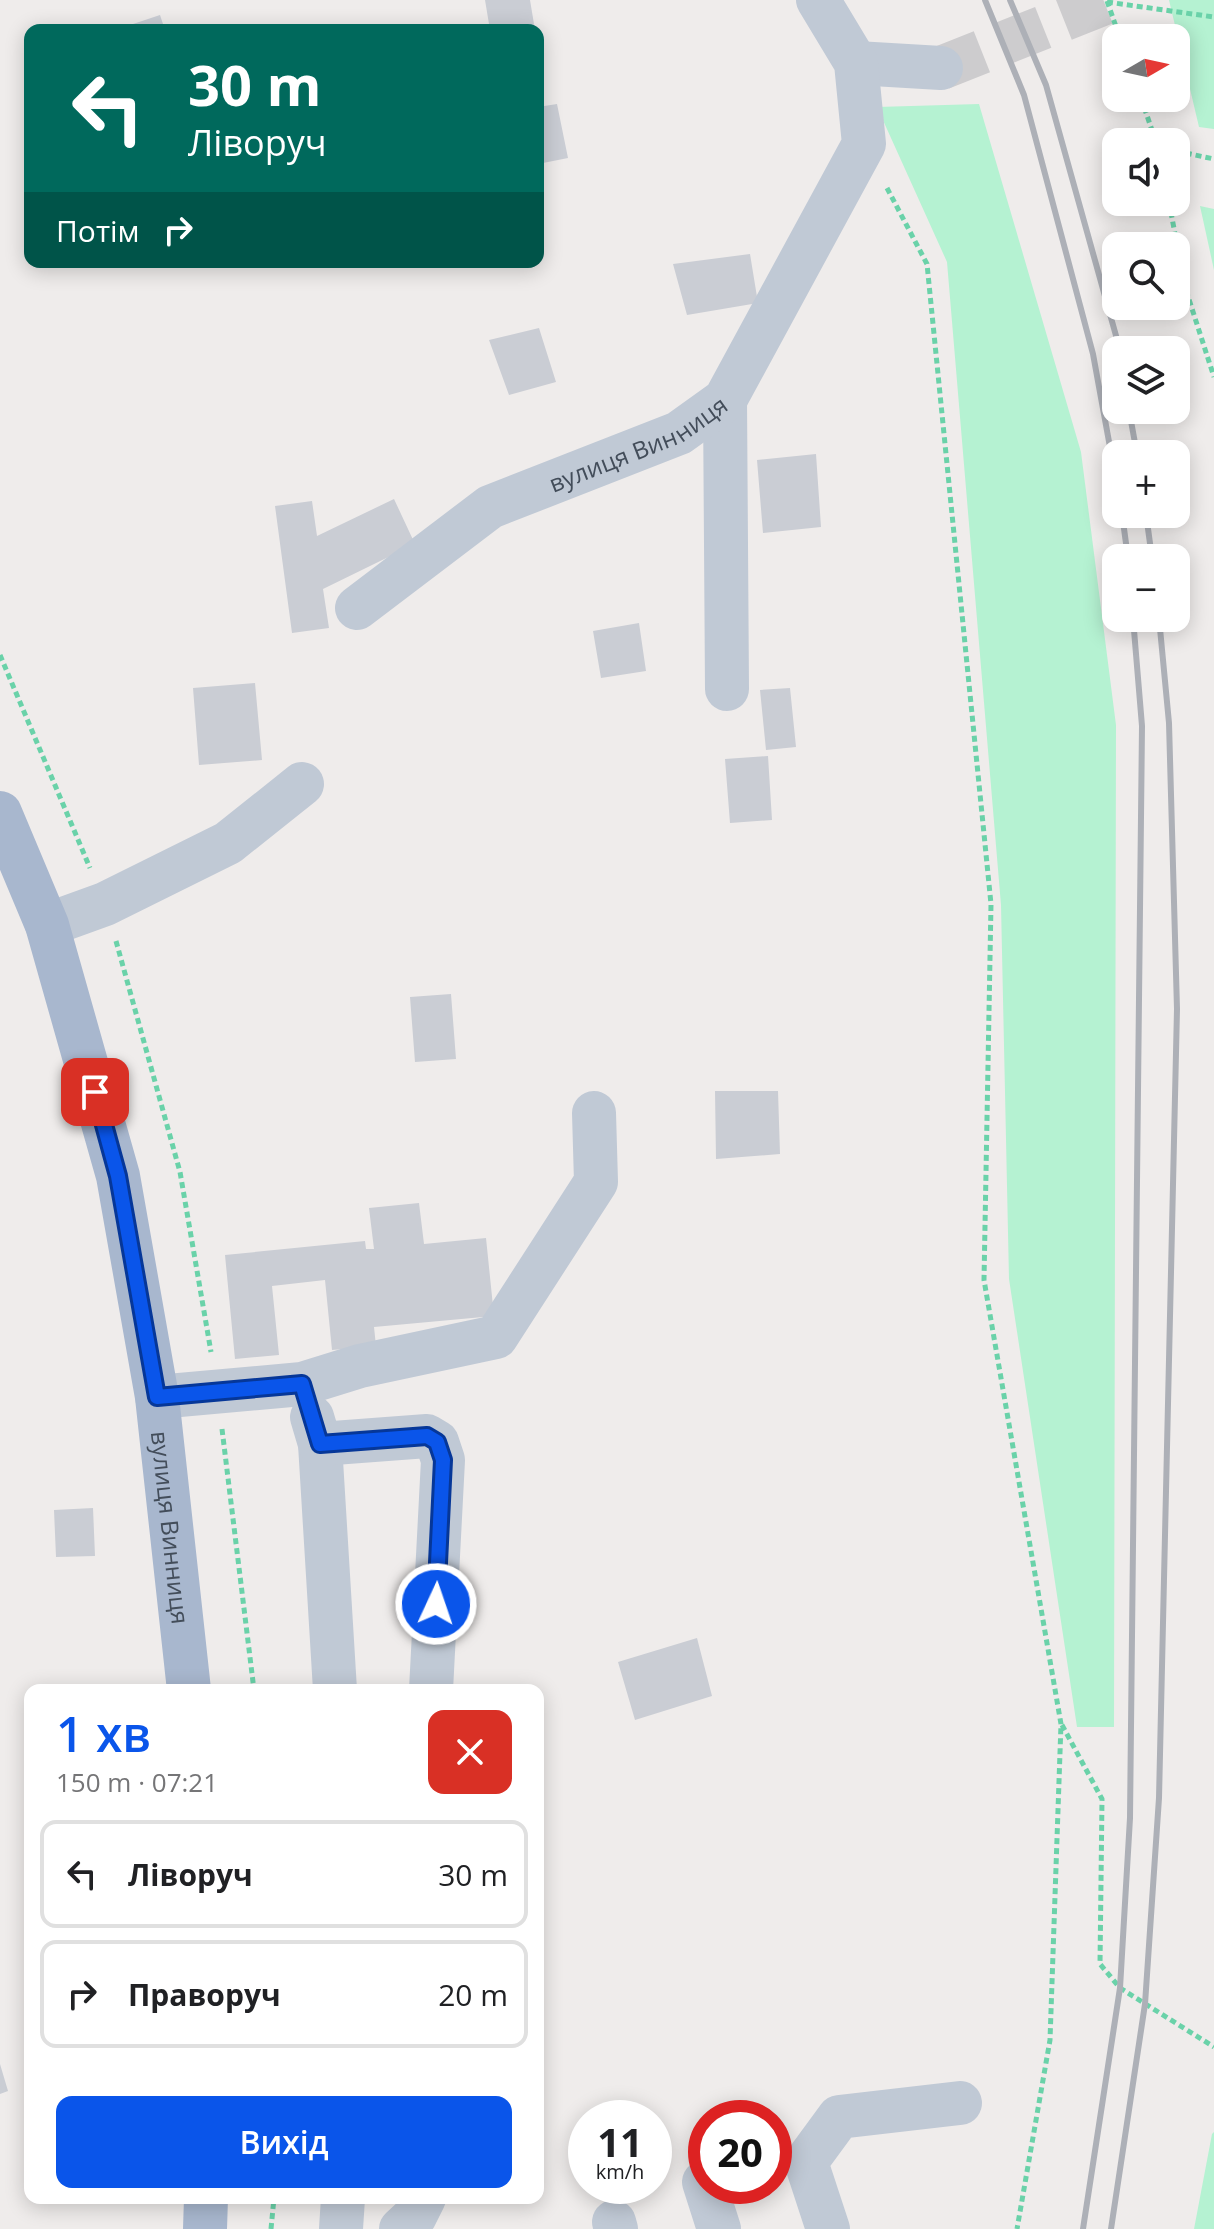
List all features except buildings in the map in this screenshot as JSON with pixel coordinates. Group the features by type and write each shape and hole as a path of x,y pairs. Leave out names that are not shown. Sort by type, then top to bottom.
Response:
{"main road":[{"name":"вулиця Винниця","path":"0,813 47,925 118,1176 157,1397 188,1684"},
{"path":"205,2229 206,2204"}],"street":[{"path":"818,0 856,63 864,144"},
{"path":"856,63 941,68"},
{"name":"вулиця Винниця","path":"357,608 490,507 679,433 725,400 864,144"},
{"path":"725,400 727,689"},
{"path":"47,925 105,904 228,843 302,784"},
{"path":"157,1397 302,1384 360,1366 496,1337 596,1182 594,1113"},
{"path":"302,1384 320,1444 335,1684"},
{"path":"320,1444 427,1436 437,1442 443,1460 431,1684"},
{"path":"828,2229 806,2162 839,2117 960,2103"},
{"path":"341,2229 343,2204"},
{"path":"401,2229 415,2216 421,2204"},
{"path":"711,2204 719,2229"}],"path":[{"path":"1115,24 1107,1 1214,17"},
{"path":"864,144 927,264 991,904 984,1280 1061,1724 1050,2040 1017,2229"},
{"path":"1190,154 1214,159"},
{"path":"1172,216 1185,287 1214,377"},
{"path":"1061,1724 1102,1799 1100,1964 1120,1988 1214,2047"},
{"path":"271,2229 273,2204"}],"green space":[{"path":"1169,0 1214,0 1214,129 1199,127 1190,89 1190,24 1175,24"},
{"path":"979,104 1081,452 1116,725 1114,1727 1077,1727 1009,1279 1001,905 947,262 877,107"},
{"path":"1200,206 1214,209 1214,270"},
{"path":"1214,2132 1214,2229 1194,2229 1212,2134"}],"tunnel":[{"path":"941,68 1107,2"}],"railway":[{"path":"985,0 1024,95 1093,354 1109,440"},
{"path":"1010,0 1046,85 1116,336"},
{"path":"1132,424 1134,440"},
{"path":"1124,528 1126,544"},
{"path":"1148,528 1150,544"},
{"path":"1083,2229 1120,1988 1130,1818 1142,726 1134,632"},
{"path":"1111,2229 1145,2004 1159,1798 1177,1009 1169,723 1160,632"}],"route":[{"path":"95,1092 118,1176 157,1397 302,1384 320,1444 427,1436 437,1442 443,1460 436,1604"}]}
